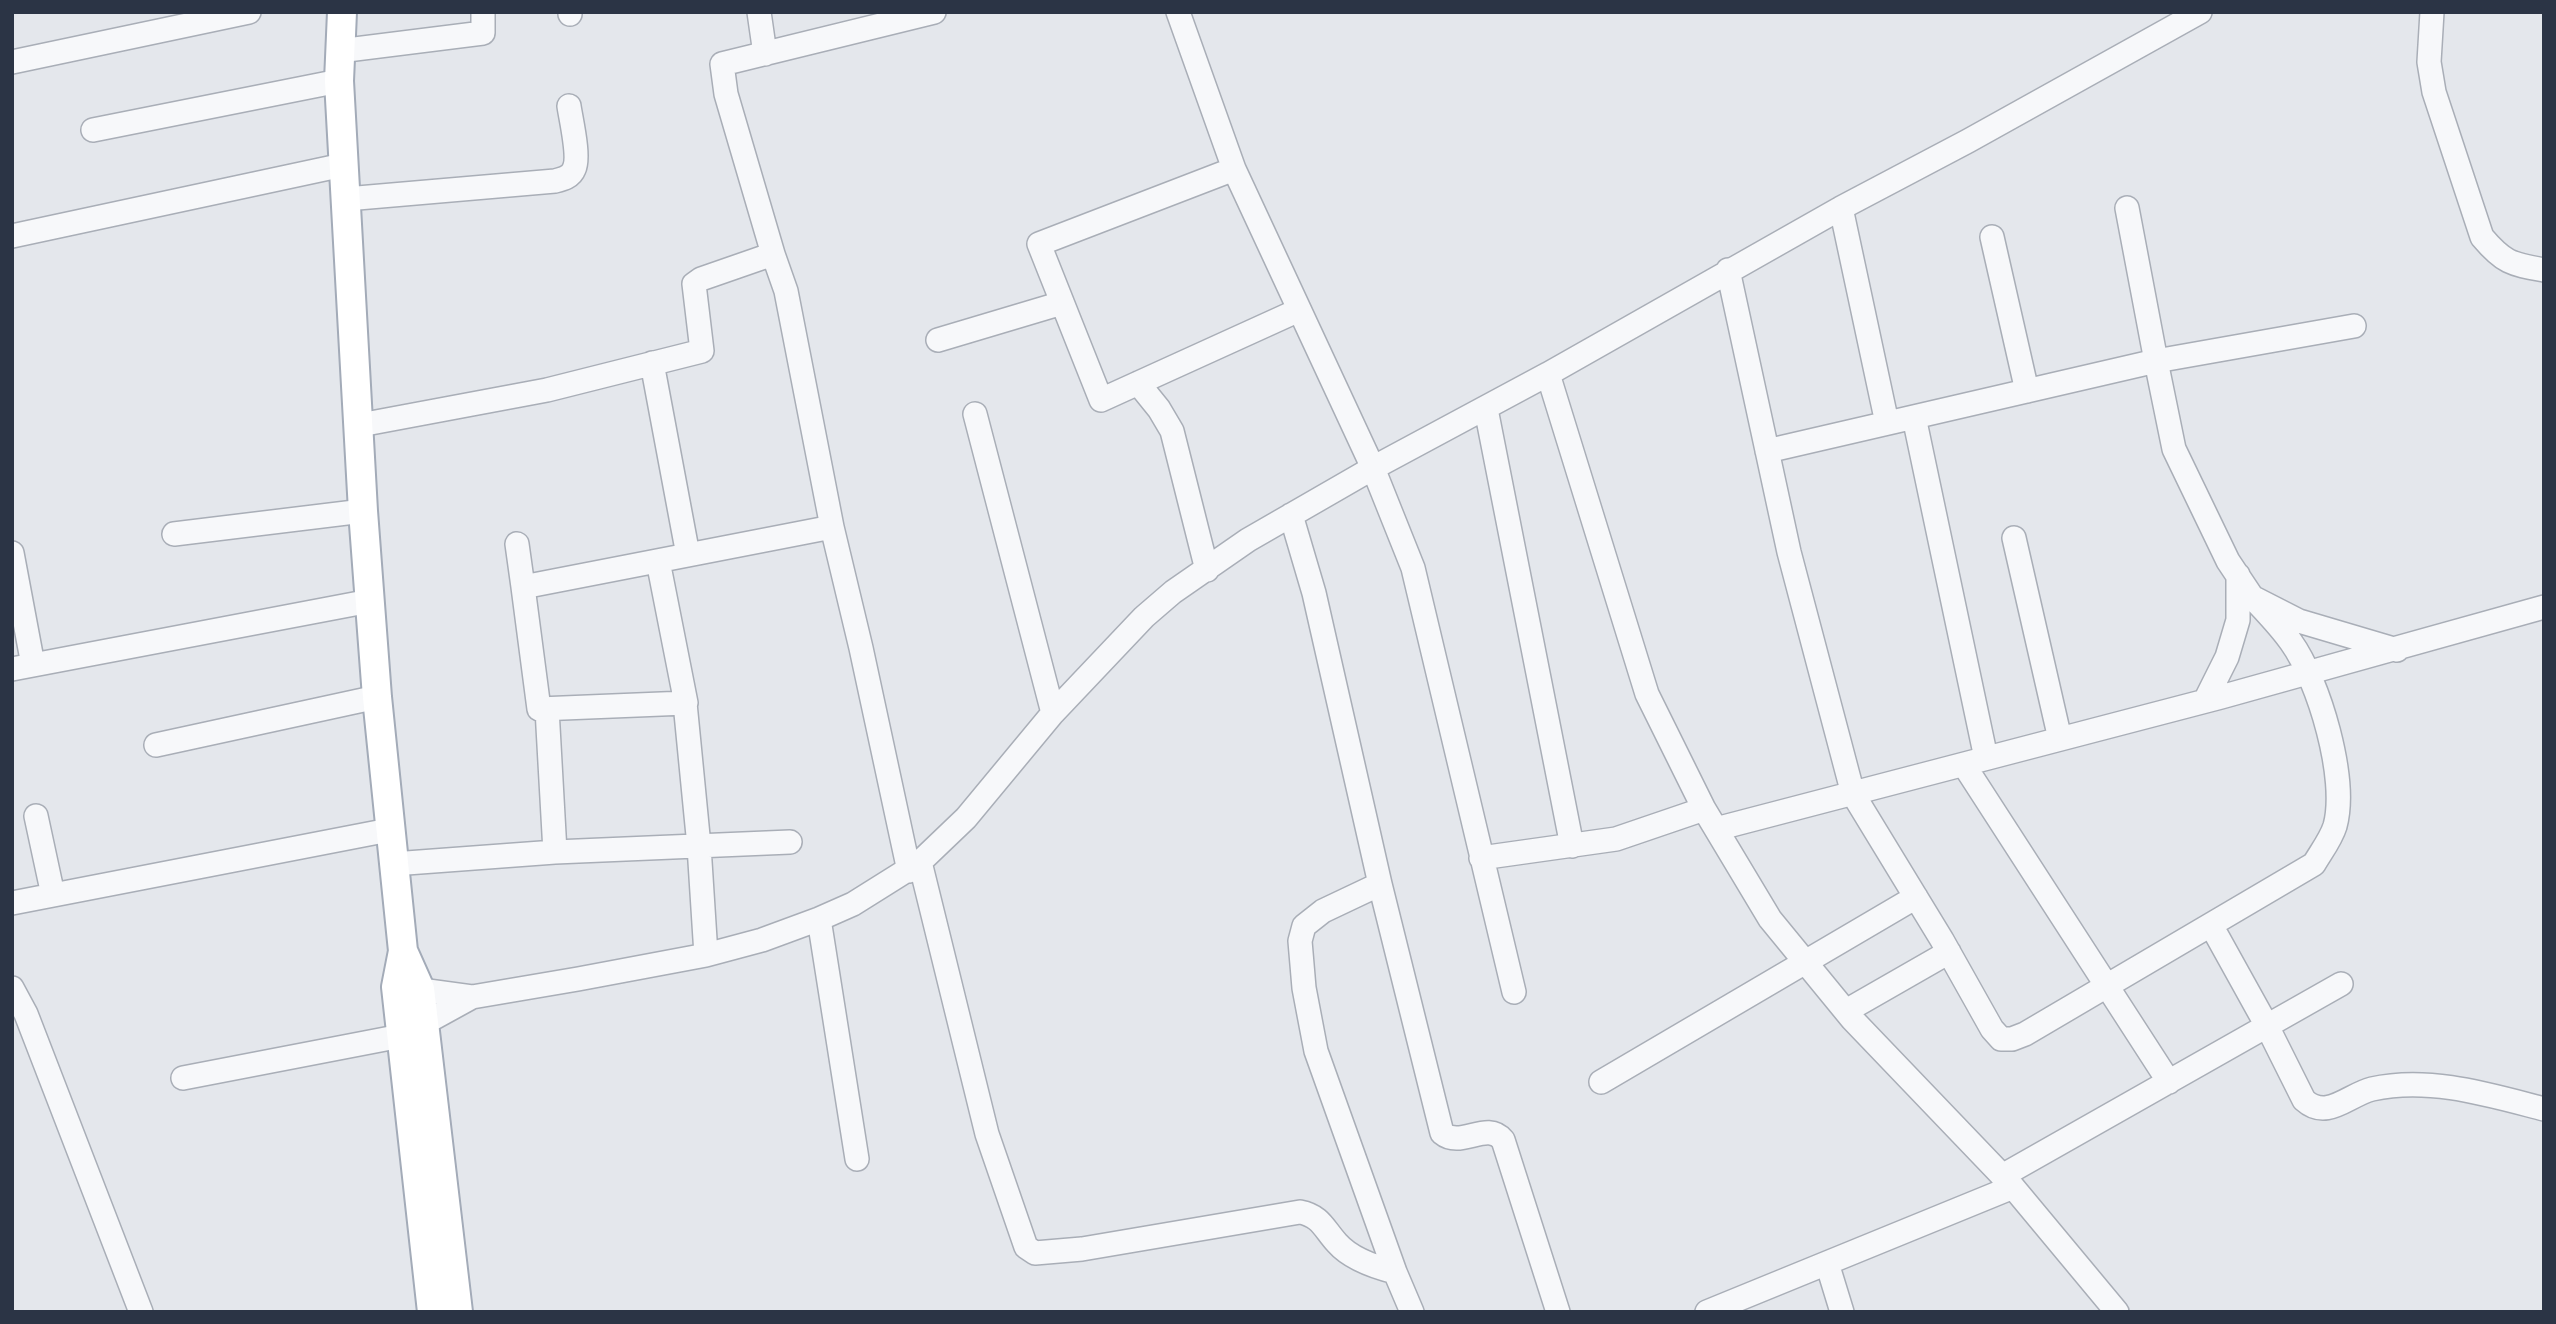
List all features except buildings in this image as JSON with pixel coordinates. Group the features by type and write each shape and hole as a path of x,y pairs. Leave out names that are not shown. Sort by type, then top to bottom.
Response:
{"main road":[{"path":"342,12 339,81 363,512 389,830 412,1029 432,1312"},
{"path":"412,1029 458,1312"}],"street":[{"path":"12,62 249,12"},
{"path":"340,51 483,33 483,12"},
{"path":"759,12 765,54"},
{"path":"934,12 725,62 721,67 726,94 786,291 832,527 914,866 987,1134 1026,1247 1035,1253 1082,1249 1300,1212 1311,1214 1320,1220 1337,1244 1364,1263 1395,1272"},
{"path":"1178,12 1234,169 1373,468 1413,568 1514,992"},
{"path":"2432,12 2429,62 2434,92 2482,237 2497,255 2514,265 2544,270"},
{"path":"183,1078 412,1029 472,997 706,955 762,940 853,904 914,866 966,818 1053,713 1144,617 1173,592 1248,540 1373,468 1486,409 1728,270 1968,141 2192,14"},
{"path":"93,130 339,81"},
{"path":"346,199 555,181 568,177 574,170 576,160 569,106"},
{"path":"12,236 343,165"},
{"path":"1234,169 1039,244 1101,400 1299,310"},
{"path":"1841,208 1887,423"},
{"path":"1728,270 1789,552 1853,794 1949,952 1992,1030 2001,1039 2012,1039 2025,1034 2314,864 2334,827 2338,795 2331,741 2309,673 2291,642 2252,597 2228,561 2174,449 2127,208"},
{"path":"1992,237 2027,391"},
{"path":"359,425 547,390 702,351 694,284 701,279 773,254"},
{"path":"938,340 1062,303"},
{"path":"1767,451 2156,361 2354,326"},
{"path":"652,363 688,555"},
{"path":"1548,374 1647,694 1716,830 1770,919 1846,1012 2008,1181 2117,1312"},
{"path":"1138,383 1159,409 1172,431 1207,569"},
{"path":"1486,409 1572,846"},
{"path":"975,414 1053,713"},
{"path":"1914,417 1975,762 2107,986 2169,1082"},
{"path":"174,534 363,512"},
{"path":"1291,515 1314,593 1380,884 1442,1133 1448,1138 1456,1139 1490,1131 1503,1140 1558,1312"},
{"path":"523,587 832,527"},
{"path":"2014,538 2060,739"},
{"path":"517,544 539,709 685,703"},
{"path":"12,553 23,667 370,601"},
{"path":"658,561 685,703 706,955"},
{"path":"2205,701 2227,657 2238,620 2238,575"},
{"path":"2252,597 2299,621 2397,649"},
{"path":"1716,830 2309,673 2544,607"},
{"path":"156,745 377,697"},
{"path":"547,709 555,852"},
{"path":"1481,858 1616,839 1704,809"},
{"path":"36,816 53,895"},
{"path":"12,903 389,830"},
{"path":"393,864 555,852 790,842"},
{"path":"1380,884 1322,911 1304,926 1300,941 1304,988 1316,1051 1395,1272 1412,1312"},
{"path":"1601,1082 1916,897"},
{"path":"818,919 858,1159"},
{"path":"2211,925 2304,1100 2319,1110 2369,1090 2417,1085 2451,1088 2544,1110"},
{"path":"1846,1012 1949,952"},
{"path":"1707,1312 1827,1263 2008,1181 2169,1082 2341,984"},
{"path":"12,988 31,1027 141,1312"},
{"path":"408,988 472,997"},
{"path":"1827,1263 1842,1312"}]}
